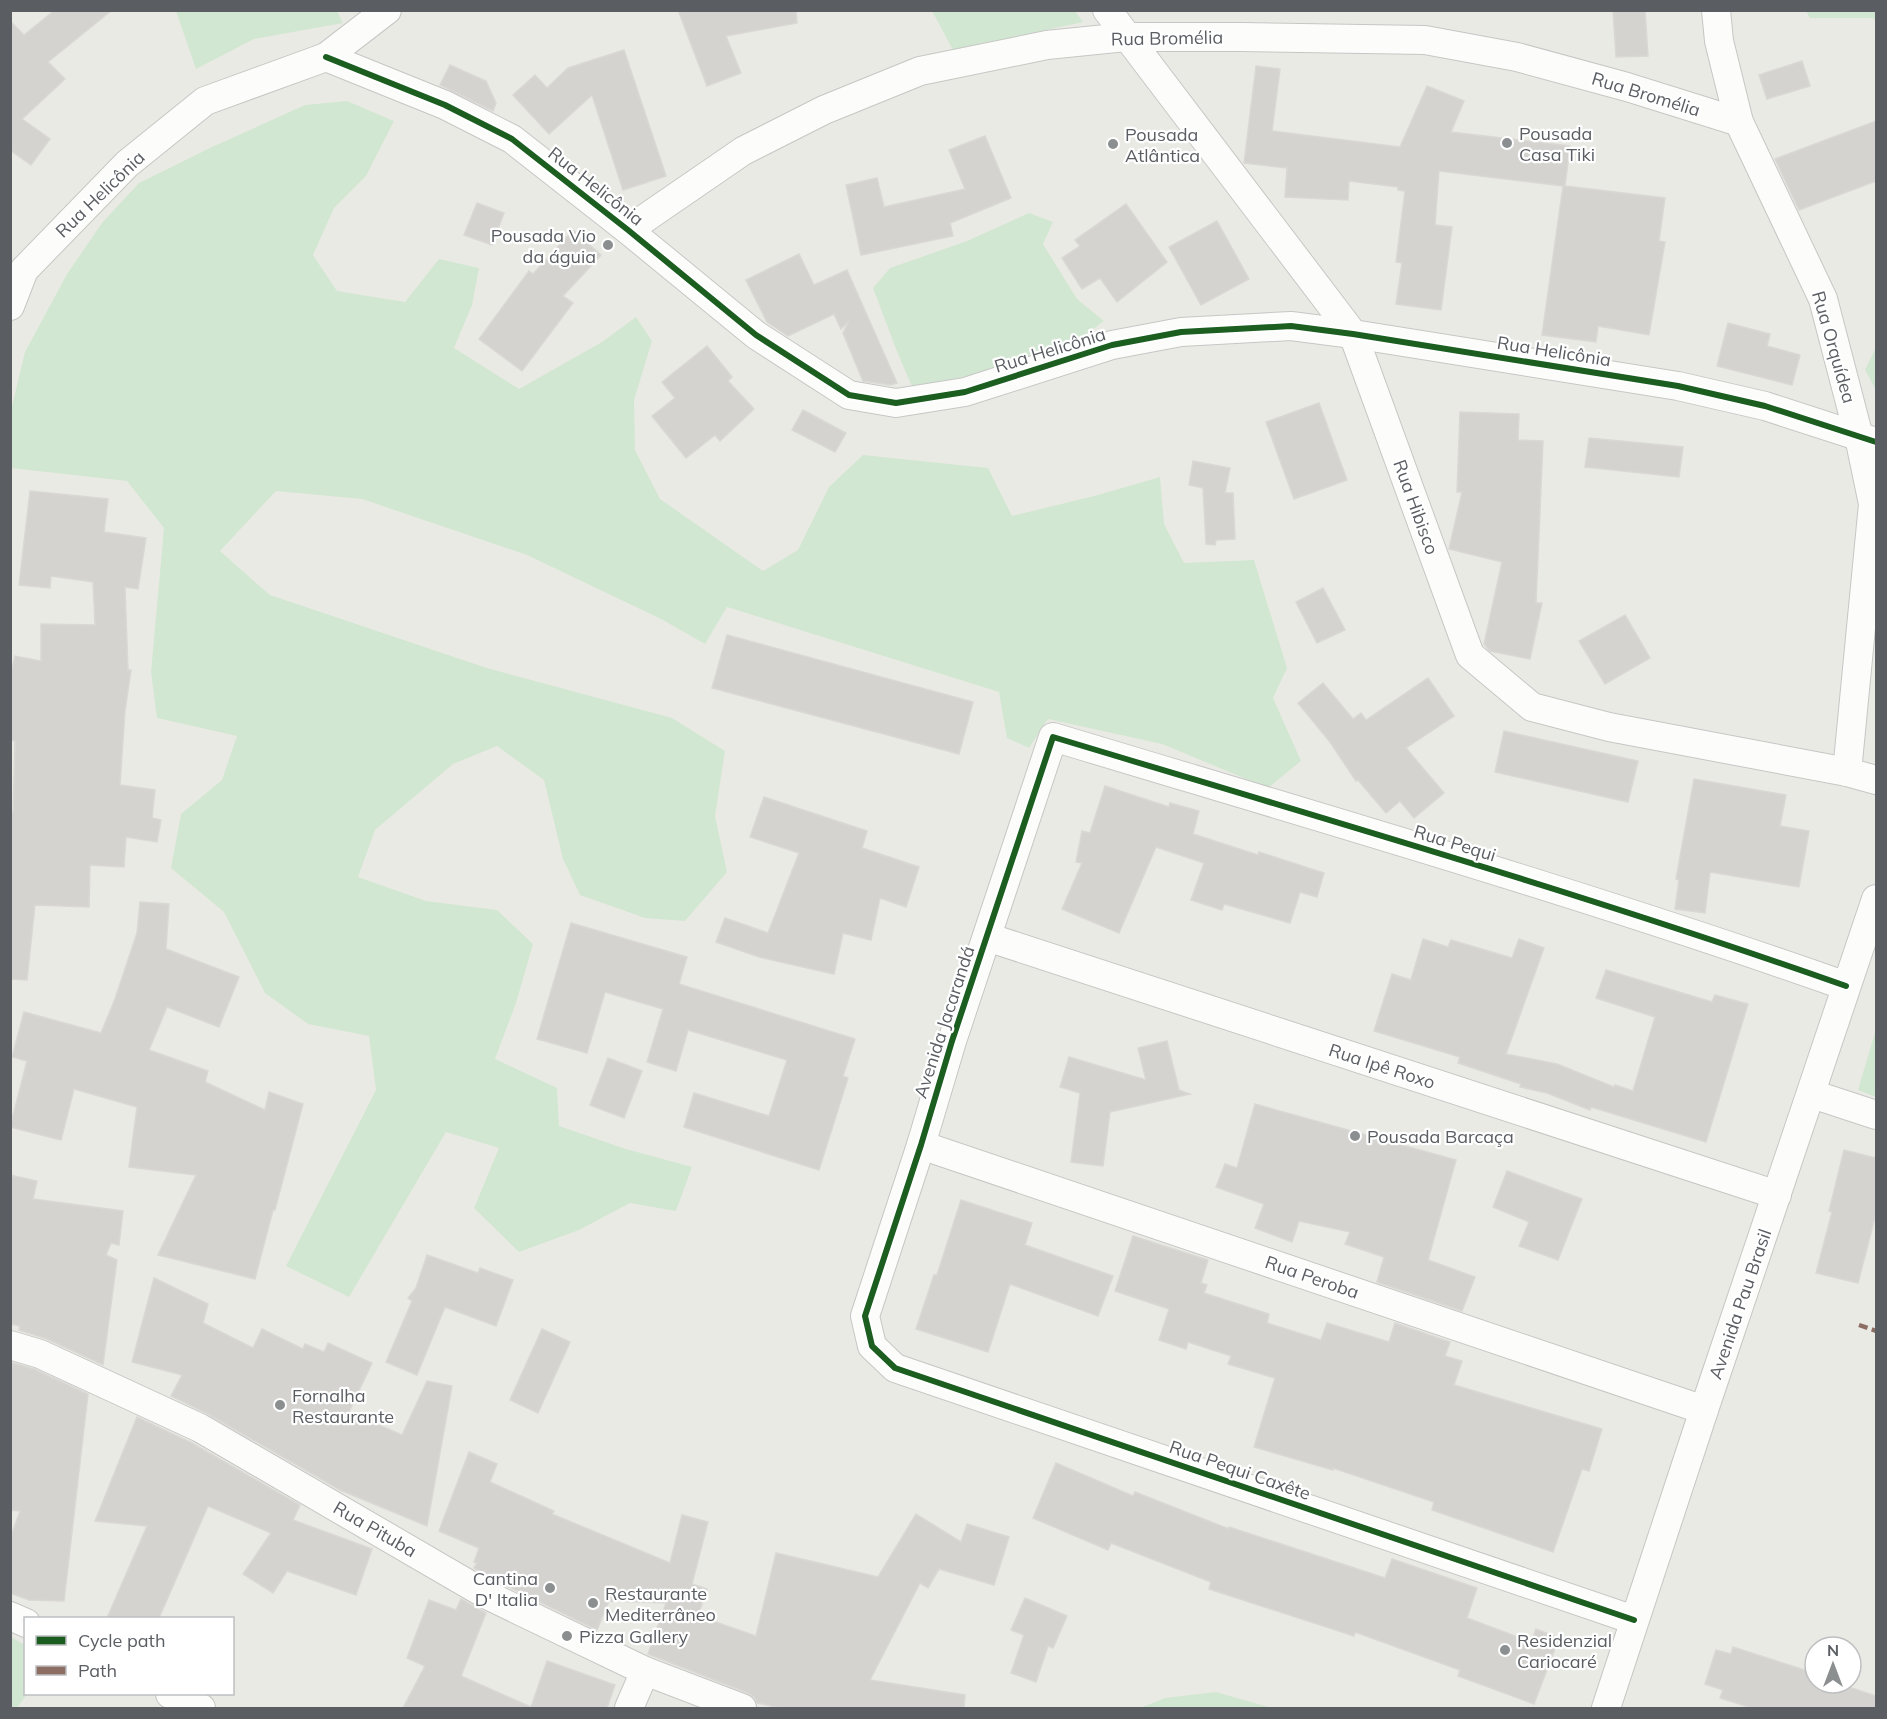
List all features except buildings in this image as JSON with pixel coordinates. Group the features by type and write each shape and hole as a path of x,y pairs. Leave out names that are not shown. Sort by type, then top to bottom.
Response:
{"street":[{"path":"326,57 387,10"},
{"name":"Rua Hibisco","path":"1107,10 1353,334 1470,655 1532,707 1609,727 1848,772 1876,780"},
{"name":"Rua Orquídea","path":"1716,10 1719,42 1739,122 1823,299 1868,439 1873,504 1848,772"},
{"name":"Rua Bromélia","path":"628,230 744,151 824,110 920,71 1047,45 1126,37 1425,40 1517,57 1627,87 1739,122"},
{"name":"Rua Helicônia","path":"10,306 24,270 127,164 205,101 326,57 445,105 512,139 756,335 849,395 896,403 965,392 1112,345 1181,332 1291,326 1678,386 1765,406 1868,439"},
{"name":"Avenida Jacarandá","path":"865,1316 921,1145 952,1041 1053,737"},
{"name":"Rua Pequi","path":"1053,737 1541,884 1757,954 1846,986"},
{"path":"1848,772 1876,803"},
{"name":"Avenida Pau Brasil","path":"1606,1708 1876,899"},
{"name":"Rua Ipê Roxo","path":"987,937 1777,1195"},
{"path":"1812,1094 1876,1115"},
{"name":"Rua Peroba","path":"921,1145 1704,1410"},
{"name":"Rua Pequi Caxête","path":"865,1316 872,1346 895,1368 1634,1620"},
{"name":"Rua Pituba","path":"10,1345 40,1354 200,1428 487,1595 645,1671 742,1708"},
{"path":"10,1616 24,1622"},
{"path":"629,1708 645,1671"},
{"path":"172,1695 201,1708"}],"green space":[{"path":"176,11 337,11 343,23 254,39 196,69"},
{"path":"932,11 1075,11 1083,22 953,50"},
{"path":"1806,11 1876,11 1876,22 1873,18 1810,18"},
{"path":"347,101 394,121 366,176 334,208 313,255 337,291 405,302 439,259 479,268 472,305 454,348 519,389 602,342 636,317 652,341 634,400 635,450 660,499 763,571 798,550 829,487 863,455 988,468 1012,516 1160,477 1164,524 1184,563 1254,560 1287,668 1273,698 1301,761 1268,788 1162,744 1048,719 1029,748 1007,738 999,692 727,607 705,644 661,619 527,555 362,499 276,491 220,551 270,595 487,668 672,718 725,751 715,816 727,872 685,921 645,918 580,895 563,859 544,780 497,746 453,764 375,830 358,877 426,901 497,910 533,944 516,1003 495,1059 557,1088 559,1126 626,1149 692,1167 676,1211 630,1203 579,1230 519,1252 474,1208 499,1148 446,1132 349,1297 286,1266 376,1090 369,1036 308,1024 265,993 224,912 171,868 181,814 222,780 237,736 157,718 151,672 164,528 127,481 11,468 11,410 25,352 67,274 102,223 139,183 305,105"},
{"path":"1029,213 1053,222 1043,244 1077,299 1104,321 1078,340 993,371 912,387 873,288 890,268 967,241"},
{"path":"1876,347 1876,390 1865,370"},
{"path":"1876,1029 1876,1097 1858,1090"},
{"path":"11,1637 24,1644 24,1695 26,1695 17,1708 11,1708"},
{"path":"1216,1692 1272,1708 1140,1708 1165,1698"}],"marked path":[{"path":"1859,1325 1876,1331"}],"cycle path":[{"path":"326,57 445,105 512,139 756,335 849,395 896,403 965,392 1112,345 1181,332 1291,326 1678,386 1765,406 1876,442"},
{"path":"1634,1620 895,1368 872,1346 865,1316 921,1145 952,1041 1053,737 1550,888 1846,986"}],"place":[{"name":"Pousada Casa Tiki","path":"1507,143"},
{"name":"Pousada Atlântica","path":"1113,144"},
{"name":"Pousada Vio da águia","path":"608,245"},
{"name":"Pousada Barcaça","path":"1355,1136"},
{"name":"Fornalha Restaurante","path":"280,1405"},
{"name":"Cantina D' Italia","path":"550,1588"},
{"name":"Restaurante Mediterrâneo","path":"593,1603"},
{"name":"Pizza Gallery","path":"567,1636"},
{"name":"Residenzial Cariocaré","path":"1505,1650"}]}
